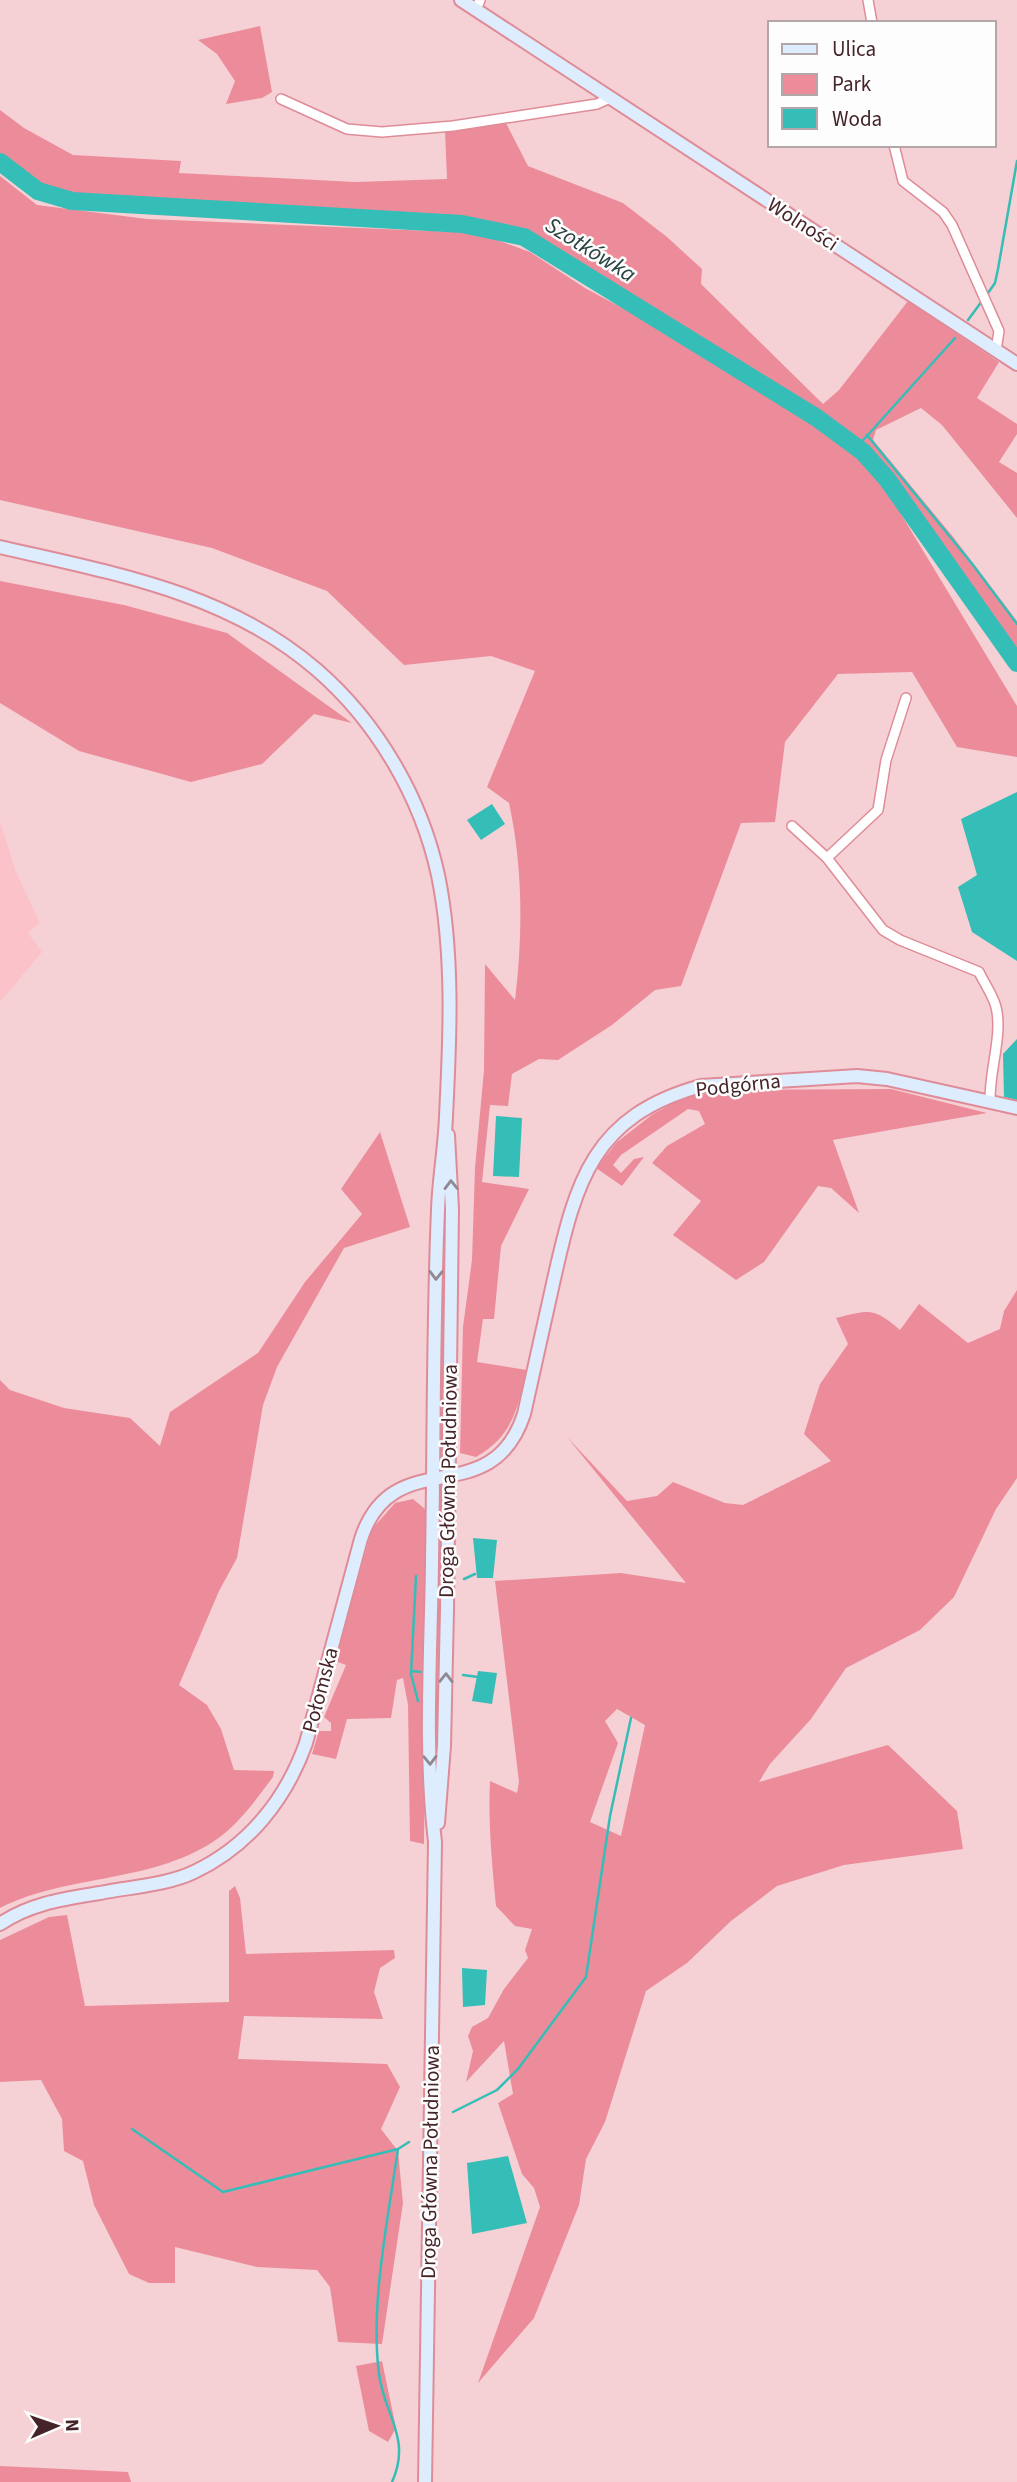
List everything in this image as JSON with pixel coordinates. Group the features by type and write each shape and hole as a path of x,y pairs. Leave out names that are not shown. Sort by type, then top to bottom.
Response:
{"main road":[{"name":"Wolności","path":"461,0 478,5 610,98 998,343 1017,364"},
{"name":"Droga Główna Południowa","path":"0,547 147,582 228,612 301,657 345,697 365,720 396,766 411,796 437,873 447,967 446,1120 452,1209 444,1746 435,1842"},
{"name":"Podgórna","path":"536,1361 570,1207 601,1146 640,1112 680,1092 701,1086 857,1076 899,1082 1017,1108"},
{"name":"Droga Główna Południowa","path":"425,2482 435,1842 429,1737 438,1207 446,1120"},
{"name":"Połomska","path":"0,1924 36,1904 192,1873 221,1857 275,1807 297,1769 314,1716 361,1539 371,1514 394,1490 480,1468 506,1450 524,1414 536,1361"}],"street":[{"path":"868,0 872,21"},
{"path":"281,99 346,129 382,132 453,126 597,104 610,98"},
{"path":"894,147 903,181 948,219 984,299 998,343"},
{"path":"827,858 878,810 886,760 906,698"},
{"path":"792,826 827,858 883,930 900,940 979,972 996,1005 999,1030 993,1053 990,1102"}],"shaded area":[{"path":"0,821 16,872 40,923 28,933 42,952 0,1002"}],"green space":[{"path":"260,26 272,92 262,98 226,104 235,81 217,54 198,40"},
{"path":"0,110 24,128 73,155 181,161 179,173 355,182 447,179 445,131 506,123 528,166 623,203 667,237 702,269 701,284 823,404 839,390 908,301 999,362 977,398 1017,424 1017,434 999,462 1017,473 1017,518 942,425 921,408 876,430 873,440 954,538 1017,621 1017,656 869,452 820,415 530,232 463,219 62,196 28,180 0,157"},
{"path":"0,176 37,205 147,219 478,233 530,252 585,288 665,331 817,423 853,450 881,481 1017,706 1017,757 957,747 912,672 838,674 785,742 775,822 741,823 681,986 655,990 612,1025 558,1060 539,1059 512,1074 508,1106 490,1105 482,1182 529,1189 501,1246 494,1319 483,1319 477,1362 527,1370 516,1409 506,1431 476,1457 460,1453 463,1327 472,1260 475,1168 484,1070 485,964 515,1000 520,926 517,852 509,803 487,787 535,671 491,656 404,665 327,591 212,548 0,500"},
{"path":"0,581 124,605 227,633 352,723 314,714 262,764 191,782 79,751 0,703"},
{"path":"891,1089 987,1113 833,1140 859,1213 831,1188 818,1186 764,1262 736,1280 673,1235 701,1201 652,1163 667,1146 705,1124 699,1111 688,1109 621,1155 613,1165 621,1173 634,1159 644,1157 622,1186 596,1168 617,1142 653,1114 685,1097 731,1090"},
{"path":"380,1132 410,1227 344,1248 277,1367 263,1405 237,1558 219,1591 179,1685 207,1705 221,1729 234,1770 274,1771 273,1777 235,1824 195,1852 140,1871 54,1889 0,1908 0,1380 10,1390 64,1408 130,1418 160,1446 170,1412 258,1353 305,1282 362,1214 341,1189"},
{"path":"1017,1290 1017,1478 996,1509 954,1597 920,1630 846,1668 811,1719 770,1764 759,1782 888,1745 957,1811 963,1849 844,1865 777,1886 731,1921 687,1963 646,1991 605,2122 586,2159 579,2205 534,2318 478,2383 540,2207 534,2188 522,2174 498,2103 513,2094 504,2041 466,2082 473,2051 468,2036 472,2027 488,2018 504,1989 528,1958 525,1950 532,1929 515,1926 496,1906 490,1828 490,1781 517,1793 519,1782 495,1581 621,1573 686,1583 567,1437 627,1501 657,1496 673,1482 725,1503 743,1505 831,1461 804,1434 820,1384 848,1344 836,1318 871,1312 900,1330 919,1304 968,1343 1000,1329 1004,1311","holes":["617,1709 645,1725 621,1836 590,1822 618,1743 605,1721"]},
{"path":"413,1499 425,1509 427,1524 424,1844 410,1841 408,1705 403,1678 397,1680 391,1718 347,1719 336,1759 312,1754 319,1731 331,1731 331,1723 324,1717 346,1665 335,1661 372,1529 395,1503"},
{"path":"235,1886 240,1898 246,1954 394,1950 395,1958 380,1968 374,1992 383,2019 244,2016 238,2059 387,2064 400,2087 381,2129 398,2151 403,2203 382,2344 338,2342 330,2287 317,2270 257,2267 175,2247 175,2283 149,2283 129,2274 94,2205 83,2161 64,2151 62,2119 41,2080 0,2082 0,1940 49,1917 67,1915 85,2006 229,2002 229,1891"},
{"path":"382,2361 396,2428 388,2442 369,2431 356,2366"},
{"path":"0,2466 128,2472 131,2482 0,2482"}],"water":[{"path":"1017,792 1017,961 972,932 958,887 977,875 961,819"},
{"path":"492,804 505,824 481,840 467,820"},
{"path":"1017,1039 1017,1100 1004,1097 1003,1054"},
{"path":"496,1116 522,1118 519,1177 493,1176"},
{"path":"473,1538 497,1540 493,1578 477,1578"},
{"path":"478,1671 497,1673 492,1704 472,1701"},
{"path":"462,1968 487,1970 485,2005 463,2007"},
{"path":"508,2156 527,2223 472,2234 467,2163"}],"waterway":[{"path":"986,296 995,283 1017,161"},
{"name":"Szotkówka","path":"0,162 38,191 72,201 462,224 524,237 817,418 863,452 887,479 1017,663"},
{"path":"968,320 982,301"},
{"path":"857,447 955,338"},
{"path":"867,435 973,565 1017,624"},
{"path":"464,1579 475,1574"},
{"path":"416,1576 411,1674 418,1701"},
{"path":"411,1671 421,1672"},
{"path":"463,1675 478,1677"},
{"path":"453,2112 497,2090 518,2069 586,1977 610,1816 631,1718"},
{"path":"132,2129 223,2192 398,2149 409,2142"},
{"path":"392,2482 399,2452 398,2439 379,2374 377,2319 381,2262 398,2149"}]}
